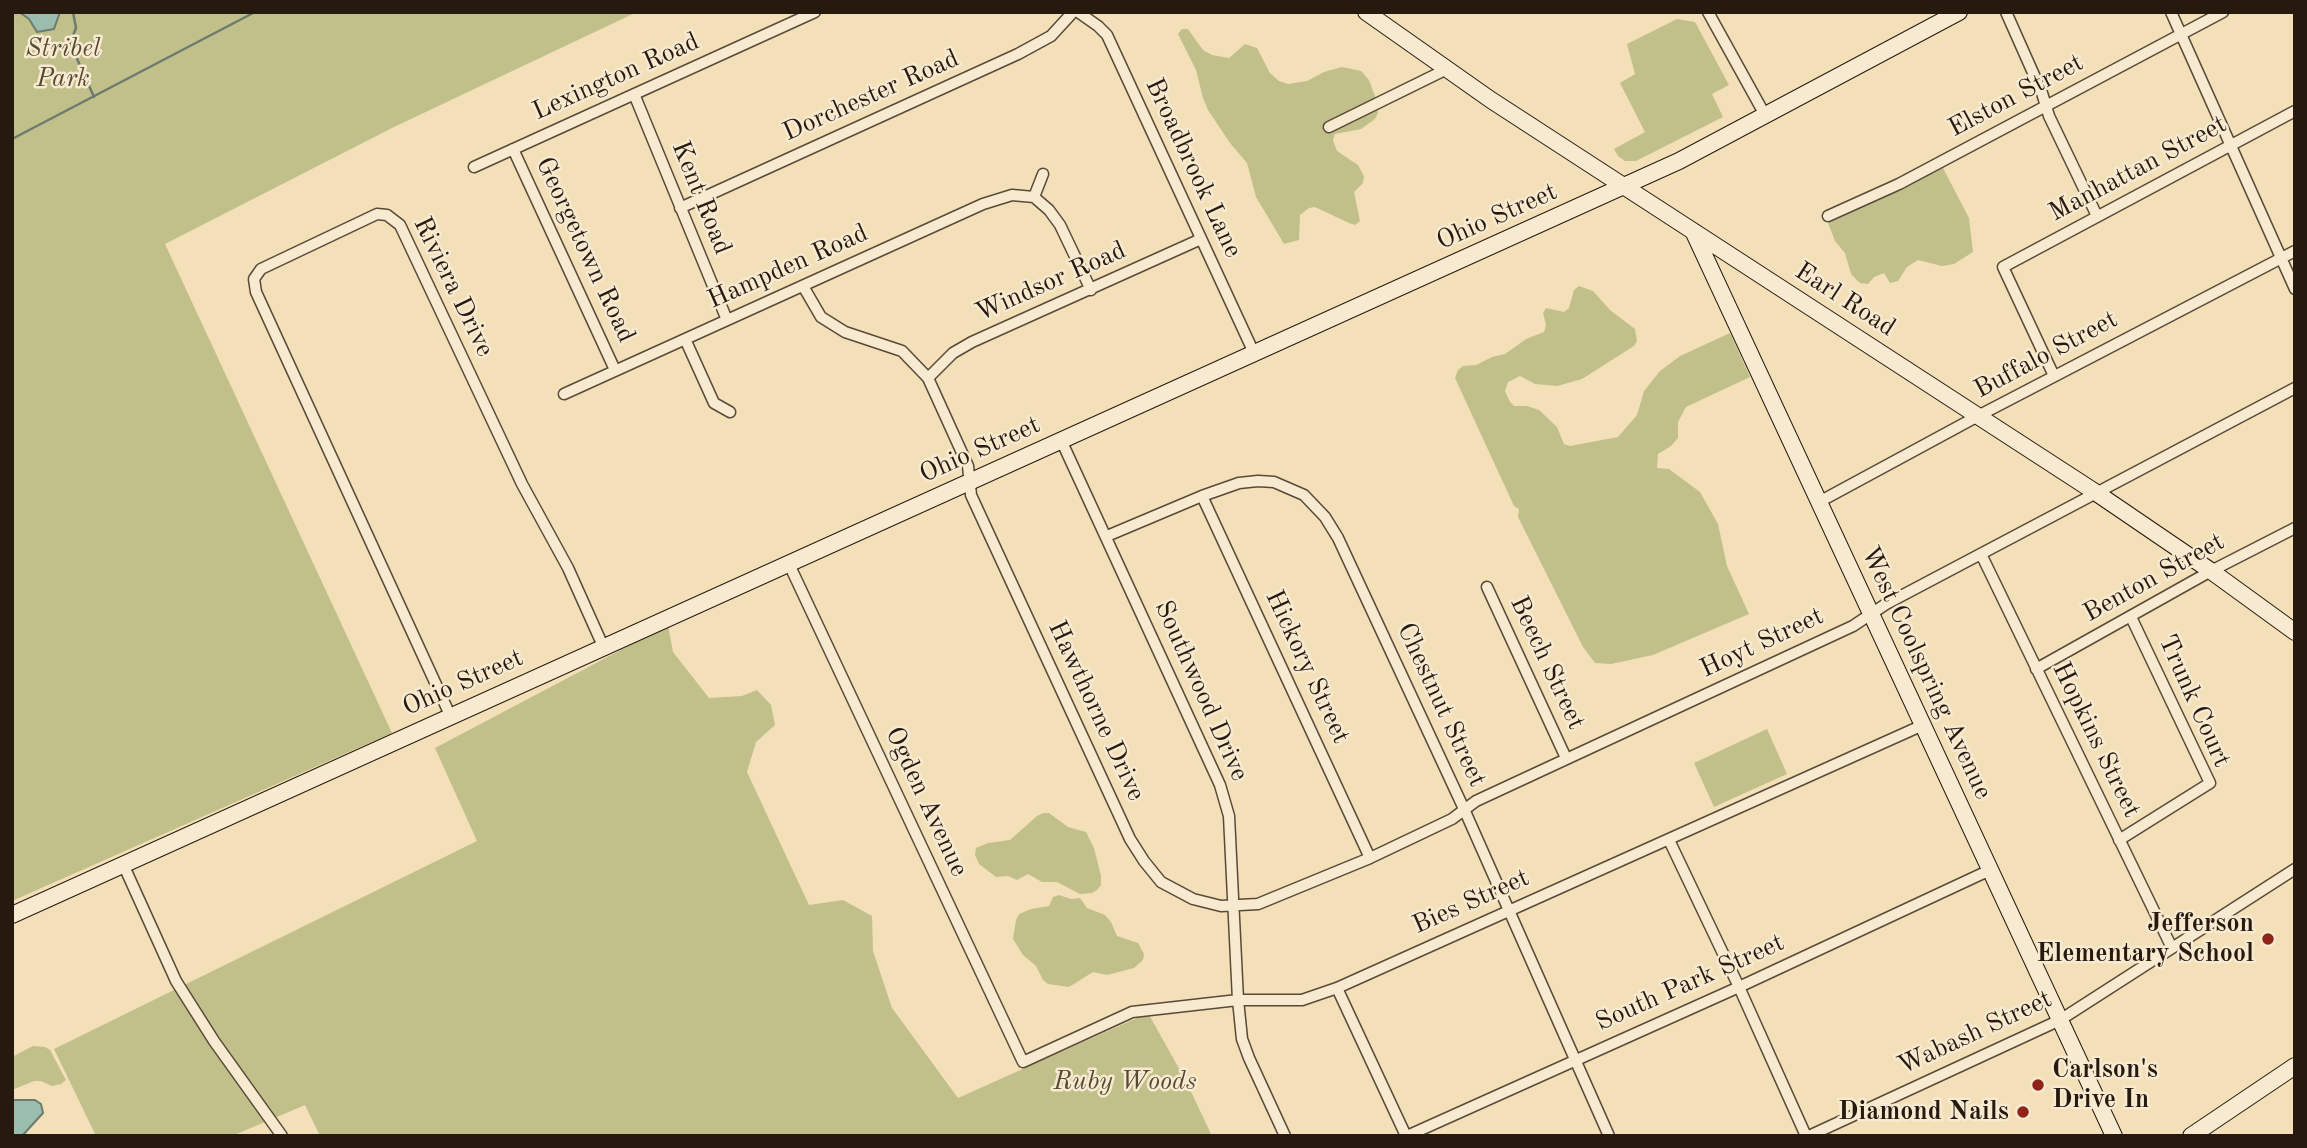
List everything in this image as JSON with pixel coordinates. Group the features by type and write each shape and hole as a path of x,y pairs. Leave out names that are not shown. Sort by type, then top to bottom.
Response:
{"street":[{"name":"Lexington Road","path":"474,167 815,12"},
{"name":"Dorchester Road","path":"680,208 1018,54 1051,36 1075,12"},
{"name":"Broadbrook Lane","path":"1075,12 1107,35 1254,353"},
{"name":"Earl Road","path":"1366,12 1624,186 2095,492 2295,632"},
{"path":"1708,12 1765,115"},
{"name":"Ohio Street","path":"12,915 1679,161 1959,12"},
{"path":"2006,12 2097,216"},
{"path":"2171,12 2295,289"},
{"name":"Elston Street","path":"1828,216 1899,184 2223,12"},
{"path":"1329,127 1447,69"},
{"name":"Kent Road","path":"634,94 727,320"},
{"name":"Manhattan Street","path":"2054,376 2003,267 2295,111"},
{"name":"Georgetown Road","path":"513,149 615,370"},
{"path":"1043,174 1034,197 1049,209 1060,226 1091,290"},
{"name":"Hampden Road","path":"564,394 1000,197 1034,197"},
{"name":"Riviera Drive","path":"450,715 256,292 254,279 261,269 377,214 387,215 400,225 522,484 568,568 603,646"},
{"name":"West Coolspring Avenue","path":"1693,231 2114,1136"},
{"name":"Windsor Road","path":"928,378 953,353 972,342 1201,239"},
{"name":"Buffalo Street","path":"1819,502 2295,251"},
{"path":"803,286 821,317 845,332 902,352 928,378"},
{"path":"685,339 715,402 730,412"},
{"name":"Hawthorne Drive","path":"928,378 968,466 971,495 1130,839 1143,861 1161,882 1193,899 1233,907"},
{"name":"Hoyt Street","path":"1233,907 1258,904 1370,858 1452,819 1476,801 1853,626 1886,604 2295,388"},
{"name":"Southwood Drive","path":"1061,440 1220,785 1229,816 1242,1039 1284,1136"},
{"name":"Chestnut Street","path":"1107,536 1239,483 1274,482 1304,495 1325,517 1338,538 1464,809 1609,1136"},
{"name":"Hickory Street","path":"1202,496 1370,858"},
{"name":"Benton Street","path":"2036,669 2211,571 2295,528"},
{"name":"Hopkins Street","path":"1981,554 2171,946"},
{"name":"Ogden Avenue","path":"788,562 1023,1062"},
{"name":"Beech Street","path":"1487,587 1566,758"},
{"name":"Trunk Court","path":"2119,840 2210,783 2131,617"},
{"name":"Bies Street","path":"1023,1062 1132,1012 1238,1000 1302,1000 1337,988 1923,725"},
{"path":"1669,840 1807,1136"},
{"path":"122,864 176,981 214,1041 282,1136"},
{"name":"Wabash Street","path":"1807,1136 2060,1020 2171,946 2295,869"},
{"name":"South Park Street","path":"1406,1136 1739,987 1990,870"},
{"path":"1337,988 1406,1136"},
{"path":"2191,1136 2295,1066"}],"green space":[{"name":"Stribel Park","path":"12,12 637,12 394,127 165,244 392,733 12,901"},
{"path":"1677,19 1695,22 1729,85 1712,94 1723,117 1636,161 1625,161 1614,149 1645,132 1620,83 1635,74 1627,44"},
{"path":"1182,29 1188,29 1203,50 1212,55 1229,58 1245,44 1257,48 1270,73 1279,81 1288,84 1307,81 1342,67 1361,71 1369,80 1378,113 1375,119 1361,129 1335,134 1333,140 1337,151 1358,165 1364,176 1363,183 1354,192 1360,221 1355,225 1315,207 1309,208 1300,215 1299,240 1284,244 1256,197 1247,163 1208,110 1196,70 1178,34"},
{"path":"1943,168 1969,218 1973,252 1954,264 1942,266 1918,260 1907,267 1898,281 1890,283 1884,273 1874,277 1868,284 1860,283 1851,274 1845,253 1835,241 1828,223"},
{"path":"1579,286 1593,291 1610,310 1635,329 1637,341 1634,346 1582,379 1557,386 1535,384 1520,376 1508,382 1505,391 1514,406 1539,410 1557,427 1564,444 1570,446 1618,437 1637,415 1644,391 1660,371 1680,356 1730,333 1750,377 1686,407 1678,422 1678,438 1658,454 1657,468 1669,469 1700,492 1718,524 1727,566 1749,614 1653,655 1611,664 1595,663 1583,647 1518,517 1519,509 1514,506 1455,378 1463,366 1476,365 1505,354 1526,339 1544,332 1546,325 1543,313 1546,308 1564,312 1569,308 1574,290"},
{"name":"Ruby Woods","path":"668,625 673,652 709,698 742,696 757,690 771,705 775,725 756,742 747,772 809,905 843,900 872,916 873,951 892,1008 958,1098 1148,1013 1186,1081 1212,1136 320,1136 305,1105 232,1136 96,1136 54,1049 477,841 435,748"},
{"path":"1767,729 1787,774 1714,807 1694,763"},
{"path":"1043,813 1049,813 1068,827 1086,832 1094,848 1101,876 1101,885 1097,890 1080,894 1057,882 1042,882 1028,874 1017,880 1008,876 996,877 979,864 975,855 976,848 988,843 1010,840"},
{"path":"1059,895 1071,899 1080,898 1087,908 1105,915 1117,936 1138,943 1144,954 1143,960 1134,968 1107,975 1093,972 1069,987 1048,984 1013,939 1019,914 1049,906 1053,897"},
{"path":"33,1046 50,1050 66,1080 52,1086 34,1081 12,1090 12,1057"}],"shaded area":[{"path":"19,12 60,12 54,29 37,32 29,19"},
{"path":"12,1100 35,1100 41,1104 43,1113 22,1136 12,1136"}],"waterway":[{"path":"73,12 76,28 70,43 94,97"},
{"path":"12,139 255,12"}],"place":[{"name":"Jefferson Elementary School","path":"2268,939"},
{"name":"Carlson's Drive In","path":"2038,1085"},
{"name":"Diamond Nails","path":"2023,1112"}]}
